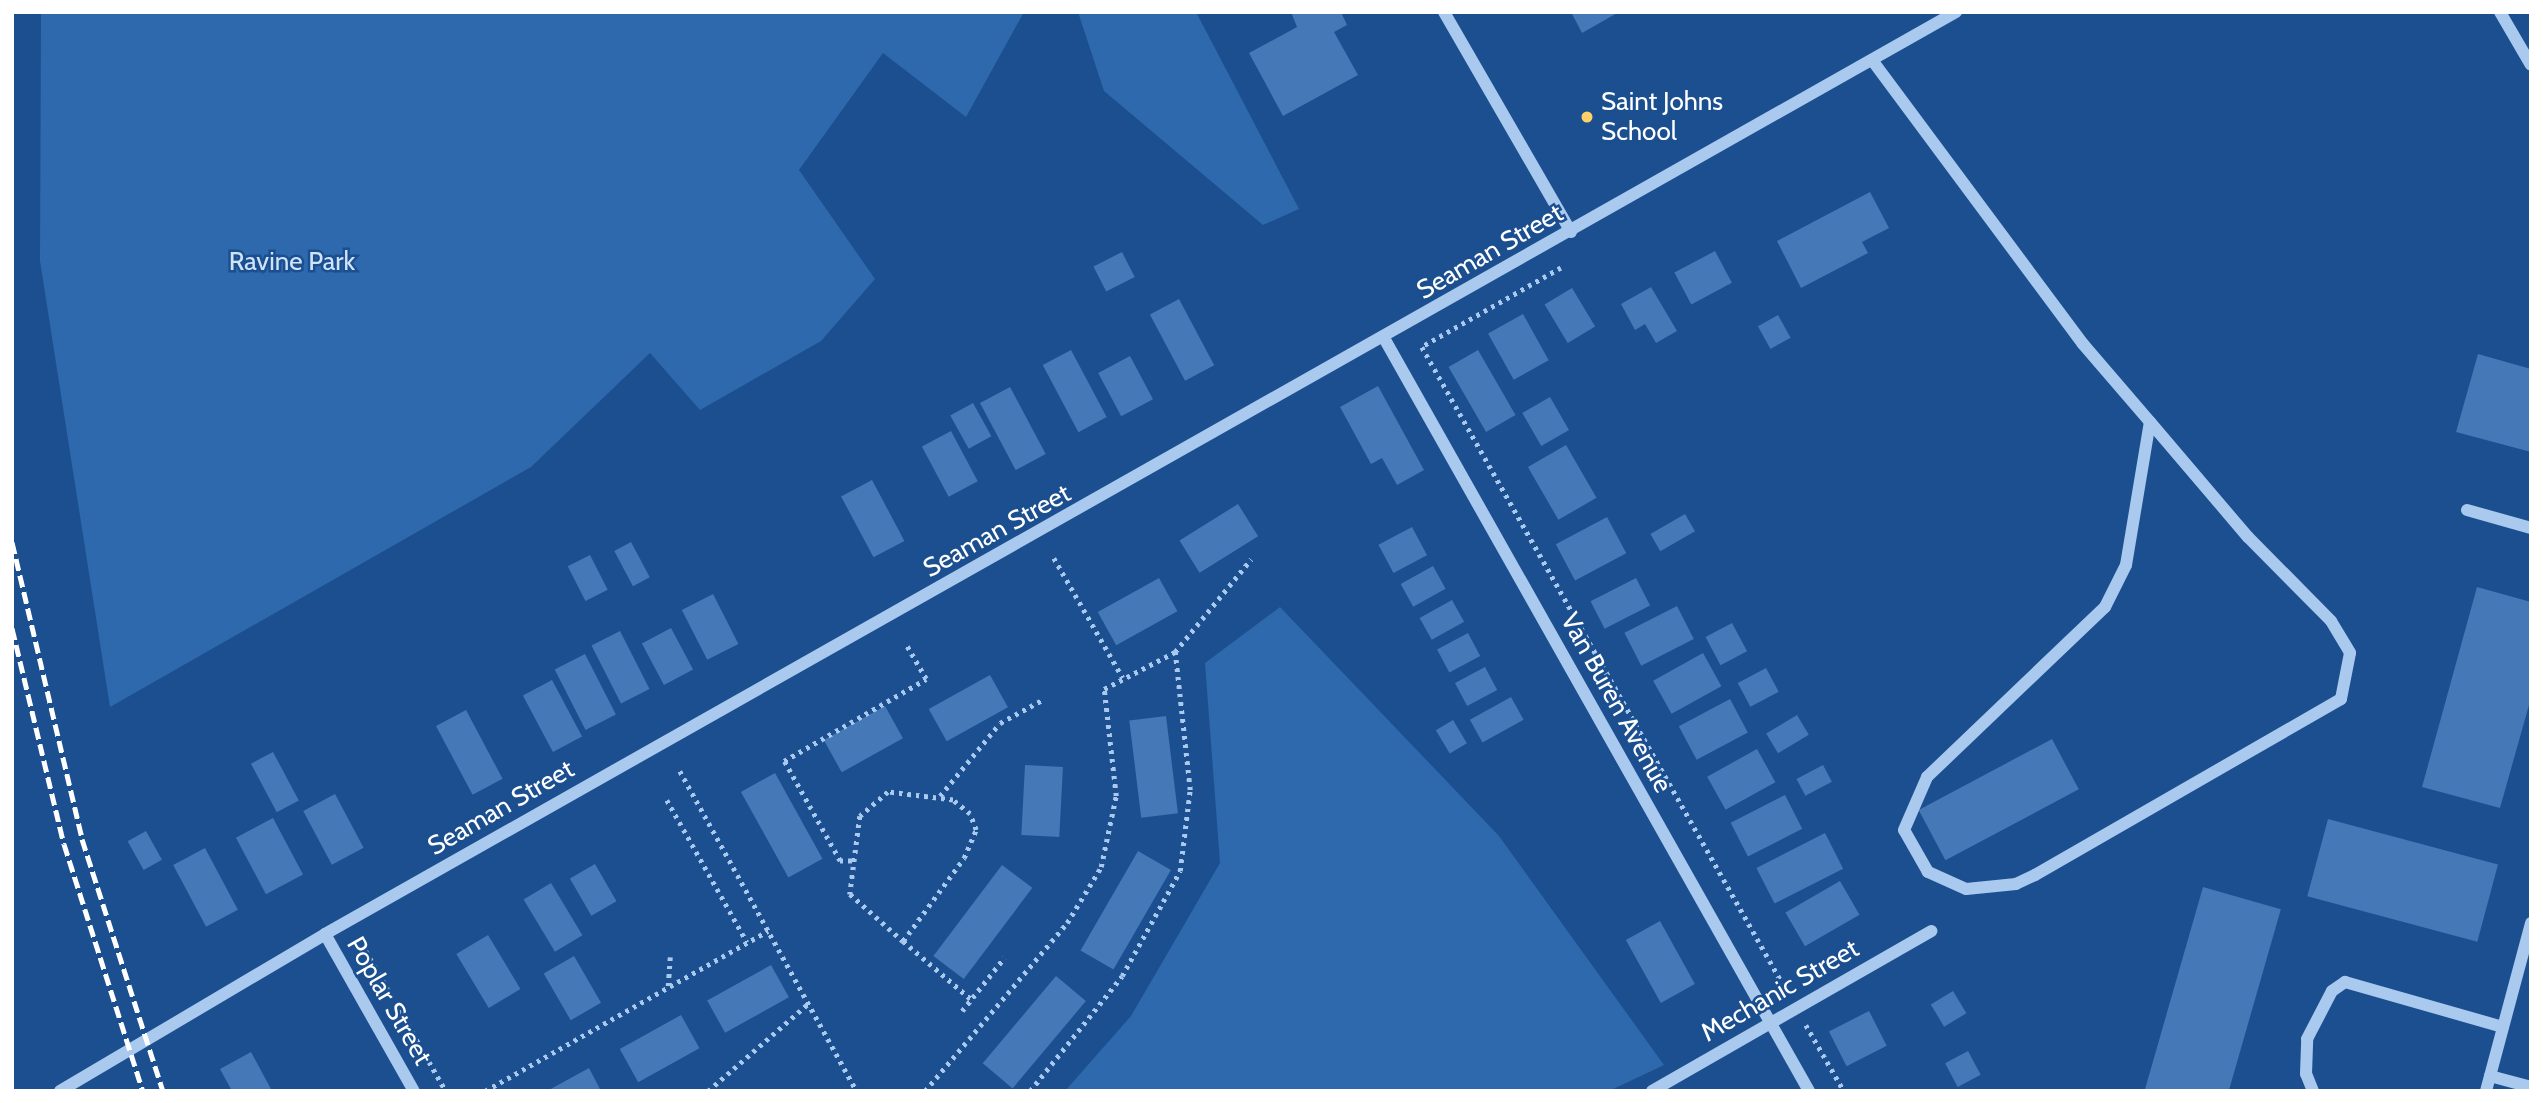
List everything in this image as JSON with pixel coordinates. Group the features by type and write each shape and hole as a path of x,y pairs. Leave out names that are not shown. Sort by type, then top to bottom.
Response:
{"street":[{"path":"1444,12 1571,232"},
{"name":"Seaman Street","path":"60,1091 325,934 1384,338 1956,12"},
{"path":"2500,12 2531,65"},
{"path":"1872,60 2083,344 2150,422 2331,621 2350,653 2346,690 2016,884 1966,889 1928,872 1904,830 1927,777 2105,607 2126,565 2150,422"},
{"name":"Van Buren Avenue","path":"1384,338 1809,1091"},
{"path":"2467,510 2531,528"},
{"path":"2486,1091 2531,923"},
{"name":"Mechanic Street","path":"1652,1091 1931,931"},
{"name":"Poplar Street","path":"325,934 414,1091"},
{"path":"2313,1091 2306,1074 2307,1039 2332,990 2345,982 2503,1027"},
{"path":"2490,1076 2531,1087"}],"path":[{"path":"1561,268 1422,347 1844,1091"},
{"path":"1054,558 1122,678"},
{"path":"925,1091 1017,986 1096,877 1112,834 1116,796 1104,689 1175,652 1251,559"},
{"path":"852,861 840,861 784,761 926,680 905,643"},
{"path":"1030,1091 1122,976 1180,871 1190,790 1175,652"},
{"path":"940,796 1000,723 1044,699"},
{"path":"680,771 856,1091"},
{"path":"903,941 964,858 976,830 970,814 940,796 888,792 872,800 857,825 850,894 903,941 971,999"},
{"path":"667,800 747,942"},
{"path":"485,1091 768,930"},
{"path":"366,951 446,1091"},
{"path":"668,987 670,957"},
{"path":"962,1011 1004,958"},
{"path":"708,1091 809,1003"}],"green space":[{"name":"Ravine Park","path":"41,12 1024,12 966,117 883,53 799,170 875,279 821,341 700,410 650,353 531,467 110,707 40,261"},
{"path":"1078,12 1196,12 1299,209 1263,225 1104,91"},
{"path":"1280,607 1499,836 1664,1065 1609,1091 1065,1091 1131,1016 1220,863 1205,663"}],"building":[{"path":"1291,12 1341,12 1347,25 1334,32 1358,75 1283,116 1249,53 1297,27"},
{"path":"1571,12 1619,12 1582,33"},
{"path":"1870,192 1889,228 1862,242 1868,253 1801,288 1777,241"},
{"path":"1715,251 1732,283 1691,304 1674,273"},
{"path":"1122,252 1135,277 1106,291 1093,267"},
{"path":"1651,287 1677,331 1656,343 1645,324 1635,330 1621,304"},
{"path":"1572,288 1595,327 1568,343 1545,304"},
{"path":"1179,299 1214,365 1185,381 1150,314"},
{"path":"1523,314 1549,360 1514,380 1488,333"},
{"path":"1778,315 1791,338 1770,349 1758,326"},
{"path":"1071,350 1107,417 1078,432 1043,365"},
{"path":"1478,350 1516,415 1486,432 1449,367"},
{"path":"2478,354 2531,369 2531,452 2456,432"},
{"path":"1130,356 1153,399 1121,416 1098,373"},
{"path":"1378,386 1424,470 1397,485 1382,458 1371,464 1340,407"},
{"path":"1010,387 1046,454 1016,470 980,403"},
{"path":"1550,397 1569,430 1541,446 1522,413"},
{"path":"973,403 991,436 969,449 950,416"},
{"path":"951,431 978,481 949,497 922,446"},
{"path":"1566,445 1596,498 1558,520 1528,467"},
{"path":"872,480 904,541 873,557 841,496"},
{"path":"1238,504 1258,536 1200,573 1179,541"},
{"path":"1685,514 1695,531 1660,551 1650,534"},
{"path":"1607,517 1626,553 1575,580 1556,544"},
{"path":"1412,527 1427,555 1393,573 1378,545"},
{"path":"631,542 650,577 633,586 614,551"},
{"path":"590,555 608,590 585,601 568,566"},
{"path":"1433,566 1446,589 1413,607 1401,584"},
{"path":"1159,578 1177,611 1116,645 1098,612"},
{"path":"1636,578 1650,606 1605,629 1591,601"},
{"path":"2477,587 2531,602 2531,698 2500,808 2422,787"},
{"path":"713,594 738,644 707,660 682,610"},
{"path":"1452,600 1464,622 1432,640 1420,618"},
{"path":"1677,606 1694,639 1641,666 1624,633"},
{"path":"1732,623 1747,651 1721,665 1706,637"},
{"path":"671,628 693,669 664,685 642,643"},
{"path":"620,631 650,689 621,703 591,646"},
{"path":"1468,633 1480,656 1449,672 1437,649"},
{"path":"1703,653 1721,686 1672,714 1653,681"},
{"path":"585,654 616,715 586,730 555,669"},
{"path":"1485,667 1497,690 1467,706 1455,683"},
{"path":"1766,668 1779,692 1750,707 1738,683"},
{"path":"990,675 1008,707 947,741 929,709"},
{"path":"552,680 582,737 553,752 523,695"},
{"path":"1511,697 1524,720 1482,743 1470,720"},
{"path":"1730,699 1748,733 1697,760 1679,726"},
{"path":"885,706 903,738 842,772 824,740"},
{"path":"466,710 503,779 473,795 436,726"},
{"path":"1797,715 1809,735 1778,753 1766,734"},
{"path":"1166,716 1178,813 1141,818 1129,721"},
{"path":"1453,720 1467,743 1450,753 1436,730"},
{"path":"2052,739 2079,789 1945,860 1919,810"},
{"path":"1757,749 1775,782 1726,810 1707,777"},
{"path":"273,752 299,801 277,812 251,764"},
{"path":"1025,765 1063,767 1059,837 1021,835"},
{"path":"1823,765 1832,782 1805,796 1797,779"},
{"path":"775,773 823,859 788,878 741,792"},
{"path":"335,794 364,848 332,865 303,811"},
{"path":"1785,795 1802,829 1748,857 1731,823"},
{"path":"273,818 303,875 266,894 236,838"},
{"path":"2328,819 2498,865 2477,942 2307,896"},
{"path":"146,831 162,860 144,870 128,841"},
{"path":"1825,833 1843,869 1775,904 1756,868"},
{"path":"205,848 238,910 206,927 173,865"},
{"path":"1138,851 1171,870 1113,970 1080,951"},
{"path":"595,864 616,901 591,916 570,878"},
{"path":"1002,865 1032,888 964,979 933,956"},
{"path":"1840,881 1860,915 1805,946 1785,912"},
{"path":"551,883 582,935 555,952 524,899"},
{"path":"2203,887 2281,909 2229,1091 2145,1091"},
{"path":"1660,921 1695,984 1661,1003 1626,940"},
{"path":"488,935 520,989 489,1008 456,954"},
{"path":"574,956 601,1003 571,1020 544,974"},
{"path":"771,965 789,997 725,1033 707,1000"},
{"path":"1056,976 1086,1001 1013,1088 983,1063"},
{"path":"1953,991 1966,1013 1944,1027 1931,1004"},
{"path":"1869,1011 1887,1046 1847,1066 1829,1031"},
{"path":"681,1015 699,1048 638,1082 620,1049"},
{"path":"1968,1051 1981,1075 1958,1087 1945,1063"},
{"path":"251,1052 272,1091 232,1091 220,1069"},
{"path":"589,1068 601,1091 547,1091"}],"railway":[{"path":"12,542 82,839 163,1091"},
{"path":"12,628 64,844 143,1091"}],"place":[{"name":"Saint Johns School","path":"1587,117"}]}
